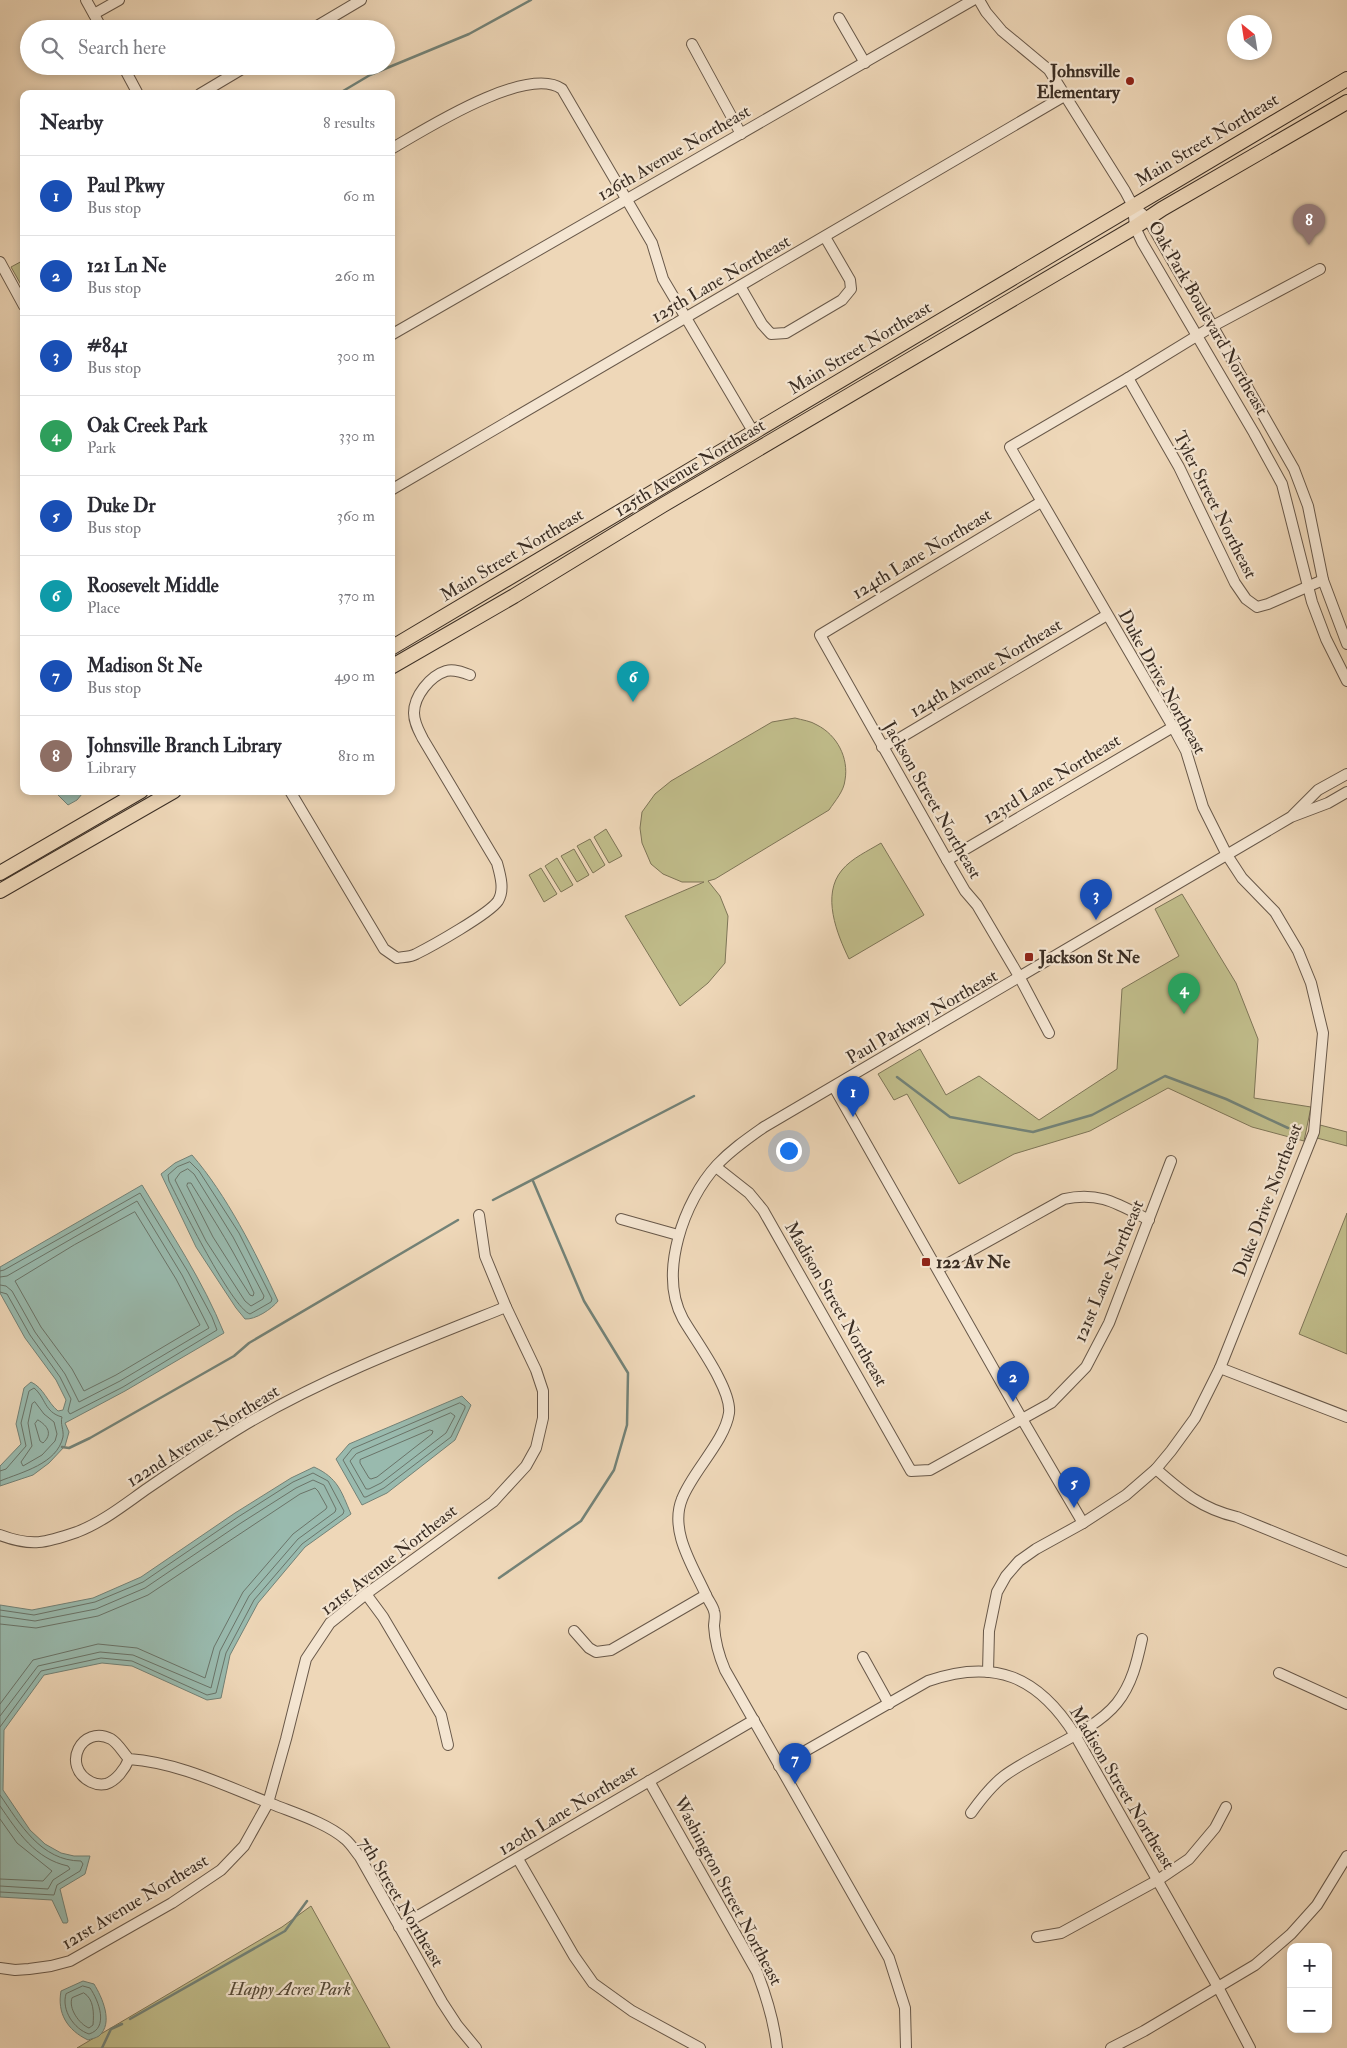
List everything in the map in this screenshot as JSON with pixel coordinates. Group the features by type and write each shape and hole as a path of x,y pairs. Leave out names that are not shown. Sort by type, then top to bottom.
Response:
{"main road":[{"name":"Main Street Northeast","path":"395,646 1347,79"},
{"name":"Main Street Northeast","path":"802,423 1347,102"},
{"name":"125th Avenue Northeast","path":"395,665 802,423"},
{"path":"0,873 134,795"},
{"path":"0,891 167,795"}],"street":[{"path":"86,0 97,20"},
{"path":"94,14 119,0"},
{"path":"327,20 361,0"},
{"name":"126th Avenue Northeast","path":"395,333 973,0"},
{"path":"979,0 993,22 1049,70 1133,206"},
{"path":"839,18 865,63"},
{"path":"692,44 741,134"},
{"path":"128,75 136,90"},
{"path":"207,90 232,75"},
{"path":"395,147 465,106 523,87 550,83 562,89 652,243 664,279 754,433"},
{"name":"125th Lane Northeast","path":"395,488 1066,95"},
{"name":"Oak Park Boulevard Northeast","path":"1133,206 1148,219 1185,283 1192,290 1286,452 1297,475 1308,506 1323,580 1347,644"},
{"name":"Oak Park Boulevard Northeast","path":"1133,206 1135,227 1282,484 1307,586 1318,621 1347,682"},
{"path":"740,286 762,324 771,334 786,333 842,300 851,289 850,280 825,237"},
{"path":"0,262 4,278 20,300"},
{"path":"1128,378 1212,326 1320,269"},
{"name":"Tyler Street Northeast","path":"1128,378 1179,467 1235,583 1246,600 1257,606 1268,604 1323,580"},
{"name":"Duke Drive Northeast","path":"988,1672 989,1631 997,1592 1006,1576 1018,1561 1126,1495 1156,1469 1195,1418 1220,1368 1314,1132 1323,1033 1311,983 1298,951 1275,912 1242,878 1227,855 1203,807 1186,751 1173,726 1010,447 1128,378"},
{"name":"124th Lane Northeast","path":"820,635 1041,502"},
{"name":"124th Avenue Northeast","path":"882,747 1107,615"},
{"name":"Jackson Street Northeast","path":"820,635 947,860 965,890 977,905 1020,978"},
{"path":"292,795 384,949 397,958 414,955 481,916 498,901 500,876 497,863 423,739 416,724 414,712 416,700 434,678 446,671 459,671 470,675"},
{"name":"123rd Lane Northeast","path":"947,860 1173,726"},
{"name":"Paul Parkway Northeast","path":"1291,817 1318,790 1347,774"},
{"name":"Paul Parkway Northeast","path":"906,2048 904,2008 889,1958 725,1670 717,1648 714,1626 715,1612 682,1543 677,1518 682,1498 720,1437 729,1413 728,1401 719,1380 682,1317 674,1295 672,1271 678,1235 700,1189 716,1167 732,1151 764,1127 834,1088 1291,817 1328,804 1347,792"},
{"name":"Paul Parkway Northeast","path":"1020,978 1049,1034"},
{"path":"834,1088 1083,1523"},
{"name":"121st Lane Northeast","path":"912,1471 930,1470 1051,1403 1086,1367 1108,1323 1171,1161"},
{"name":"Madison Street Northeast","path":"716,1167 749,1193 763,1210 912,1471"},
{"path":"938,1269 1064,1199 1079,1195 1100,1197 1149,1220"},
{"name":"121st Avenue Northeast","path":"0,1968 29,1969 70,1961 200,1886 221,1870 244,1846 268,1803 306,1659 330,1623 366,1594 493,1502 526,1466 536,1448 543,1418 543,1391 536,1370 506,1307 485,1256 479,1215"},
{"path":"621,1219 678,1235"},
{"name":"122nd Avenue Northeast","path":"0,1535 31,1544 53,1540 79,1531 122,1507 180,1466 246,1424 294,1399 395,1352 506,1307"},
{"path":"1220,1368 1347,1417"},
{"path":"1156,1469 1180,1490 1204,1506 1219,1513 1237,1517 1347,1562"},
{"path":"366,1594 383,1617 441,1715 448,1745"},
{"path":"574,1631 585,1644 596,1652 611,1650 706,1595"},
{"path":"971,1813 986,1792 1004,1776 1100,1718 1116,1704 1127,1687 1135,1669 1142,1639"},
{"path":"863,1657 888,1704"},
{"name":"Madison Street Northeast","path":"779,1766 928,1681 949,1674 988,1672 1013,1677 1038,1690 1065,1719 1075,1734 1218,1987 1250,2048"},
{"path":"1279,1673 1347,1704"},
{"name":"120th Lane Northeast","path":"399,1927 754,1720"},
{"path":"94,1736 102,1736 111,1740 118,1745 129,1759 127,1766 113,1780 106,1784 96,1785 80,1774 75,1764 76,1753 82,1744 94,1736"},
{"name":"7th Street Northeast","path":"129,1759 175,1766 209,1777 331,1830 345,1839 360,1857 442,2002 457,2025 476,2048"},
{"name":"Washington Street Northeast","path":"649,1781 757,1972 774,2023 776,2048"},
{"path":"1037,1937 1061,1933 1158,1880 1189,1859 1215,1828 1226,1807"},
{"path":"1111,2048 1255,1965 1291,1934 1317,1905 1347,1856"},
{"path":"518,1859 574,1956 593,1983 632,2012 700,2048"}],"green space":[{"path":"20,262 20,283 11,267"},
{"path":"795,718 824,729 836,741 845,764 846,772 843,788 829,810 715,879 708,881 720,896 728,916 725,963 708,983 680,1006 625,916 704,882 682,882 663,874 651,864 642,843 640,828 642,812 655,794 671,781 772,722"},
{"path":"606,829 622,856 609,863 594,837"},
{"path":"590,839 605,865 593,873 577,846"},
{"path":"881,843 924,915 849,959 833,914 833,891 836,880 850,862"},
{"path":"574,849 589,875 577,882 561,856"},
{"path":"557,858 573,885 561,892 545,866"},
{"path":"541,868 557,894 544,902 529,875"},
{"path":"1182,894 1236,983 1258,1039 1254,1098 1311,1107 1304,1141 1252,1127 1168,1088 1090,1131 1014,1154 959,1184 907,1094 894,1100 878,1074 920,1049 946,1095 979,1076 1039,1120 1117,1069 1122,989 1179,956 1155,909"},
{"path":"1320,1125 1347,1132 1347,1146 1317,1138"},
{"path":"1347,1213 1347,1354 1299,1334"},
{"name":"Happy Acres Park","path":"311,1906 390,2048 77,2048 282,1927"}],"water":[{"path":"58,795 81,795 77,800 68,805"},
{"path":"192,1155 228,1206 260,1263 278,1301 268,1310 254,1318 245,1319 236,1308 196,1247 161,1174 175,1163"},
{"path":"142,1185 196,1276 224,1333 125,1391 65,1423 69,1432 65,1446 49,1463 33,1475 0,1486 0,1466 21,1444 16,1424 24,1388 31,1382 42,1391 58,1411 63,1410 66,1400 56,1380 25,1338 0,1293 0,1267"},
{"path":"462,1396 471,1405 455,1440 387,1493 362,1505 336,1459 349,1444"},
{"path":"314,1467 322,1471 338,1486 351,1514 305,1547 258,1603 230,1655 221,1698 207,1700 132,1666 102,1663 44,1675 4,1730 3,1790 30,1830 45,1844 61,1853 74,1856 90,1856 85,1874 60,1889 67,1923 63,1923 52,1900 0,1897 0,1605 32,1610 93,1598 141,1577 235,1513 291,1478"},
{"path":"83,1981 94,1984 103,2003 106,2017 103,2031 99,2036 88,2040 69,2026 62,2014 60,1999 61,1991"}],"waterway":[{"path":"395,65 469,34 531,0"},
{"path":"345,90 370,75"},
{"path":"897,1077 950,1117 1033,1132 1092,1115 1165,1076 1226,1099 1288,1128"},
{"path":"493,1200 694,1096"},
{"path":"499,1578 581,1521 614,1470 627,1425 628,1373 584,1301 533,1181"},
{"path":"62,1447 69,1448 90,1438 234,1356 249,1343 458,1220"},
{"path":"130,2019 285,1931 307,1901"},
{"path":"102,2048 111,2029 122,2024"}],"place":[{"name":"Johnsville Elementary","path":"1130,81"},
{"name":"Johnsville Branch Library","path":"1309,245"},
{"name":"Roosevelt Middle","path":"633,702"},
{"name":"#841","path":"1096,920"},
{"name":"Jackson St Ne","path":"1029,957"},
{"name":"Oak Creek Park","path":"1184,1014"},
{"name":"Paul Pkwy","path":"853,1117"},
{"name":"122 Av Ne","path":"926,1262"},
{"name":"121 Ln Ne","path":"1013,1402"},
{"name":"Duke Dr","path":"1074,1508"},
{"name":"Madison St Ne","path":"795,1784"}]}
